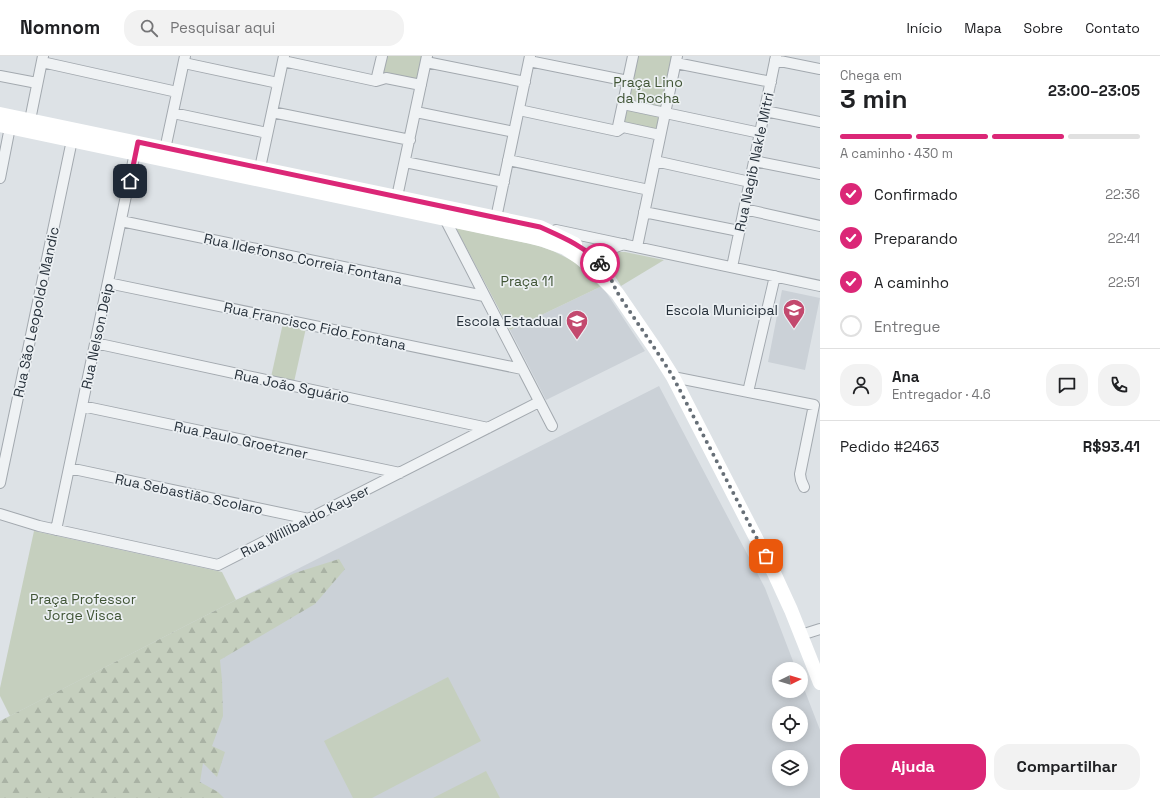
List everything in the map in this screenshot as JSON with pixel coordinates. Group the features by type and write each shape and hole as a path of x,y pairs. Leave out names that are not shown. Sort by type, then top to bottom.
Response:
{"main road":[{"path":"0,114 30,120 164,154 495,223 540,227 580,246 592,256 603,266 611,278 617,293"},
{"path":"5,126 72,140 137,148"},
{"path":"164,154 260,168 398,197 446,213"},
{"path":"495,223 564,248 573,253 587,263 617,293 673,377 766,556 801,635 820,683"}],"street":[{"path":"376,81 382,56"},
{"path":"617,131 633,56"},
{"path":"495,223 530,58 628,81"},
{"path":"776,58 820,69"},
{"name":"Rua Nagib Nakle Mitri","path":"732,267 776,58"},
{"path":"30,120 42,59 177,92"},
{"path":"164,154 184,59 278,83"},
{"path":"260,168 284,59 376,81 386,78 421,85"},
{"path":"398,197 427,59 525,82"},
{"path":"637,247 677,59 771,82"},
{"path":"0,76 37,83"},
{"path":"623,104 760,133"},
{"path":"519,110 617,131 623,127 660,135"},
{"path":"765,111 820,122"},
{"path":"272,112 410,140"},
{"path":"416,112 514,132"},
{"path":"173,113 267,134"},
{"path":"0,178 5,126"},
{"name":"Rua São Leopoldo Mandic","path":"0,483 72,140"},
{"name":"Rua Nelson Deip","path":"56,530 137,148"},
{"path":"508,160 649,190"},
{"path":"655,161 750,182"},
{"path":"754,161 820,174"},
{"path":"405,162 504,182"},
{"path":"744,210 820,226"},
{"path":"644,212 739,231"},
{"path":"446,213 484,296 552,426"},
{"name":"Rua Ildefonso Correia Fontana","path":"121,221 484,296"},
{"path":"540,227 820,286"},
{"path":"603,266 606,253 609,250 624,244"},
{"path":"748,392 775,276"},
{"name":"Rua Francisco Fido Fontana","path":"108,282 522,369"},
{"name":"Rua João Sguário","path":"95,343 488,428"},
{"path":"673,377 814,405 800,474 804,487"},
{"name":"Rua Willibaldo Kayser","path":"0,514 56,530 218,565 539,402"},
{"name":"Rua Paulo Groetzner","path":"82,406 400,473"},
{"name":"Rua Sebastião Scolaro","path":"69,468 309,519"},
{"path":"801,635 820,629"}],"shaded area":[{"name":"Escola Estadual","path":"602,286 645,351 546,400 510,330"},
{"name":"Escola Municipal","path":"782,290 820,298 805,370 768,362"},
{"path":"659,386 765,588 793,662 772,662 772,698 808,698 820,730 820,798 43,798 10,716"}],"green space":[{"path":"386,56 423,56 418,81 382,73"},
{"name":"Praça Lino da Rocha","path":"637,56 674,56 658,131 622,123"},
{"name":"Praça 11","path":"456,228 536,245 553,251 573,261 602,286 510,330"},
{"path":"619,252 664,260 621,286 610,264 611,259"},
{"path":"283,323 306,328 294,382 271,377"},
{"name":"Praça Professor Jorge Visca","path":"34,531 222,572 236,600 10,716 0,696 0,688"},
{"path":"339,559 345,569 315,604 220,660 223,716 212,746 225,752 217,777 203,763 200,782 218,792 224,798 0,798 0,721 236,600 295,573"},
{"path":"448,677 481,741 372,798 353,798 324,741"},
{"path":"486,771 500,798 433,798"}],"way so far":[{"path":"600,263 611,278 617,293 673,377 766,556"}],"place":[{"name":"Escola Municipal","path":"794,330"},
{"name":"Escola Estadual","path":"577,340"}],"route":[{"path":"130,181 138,142 540,227 572,242 596,258 600,263"}]}
